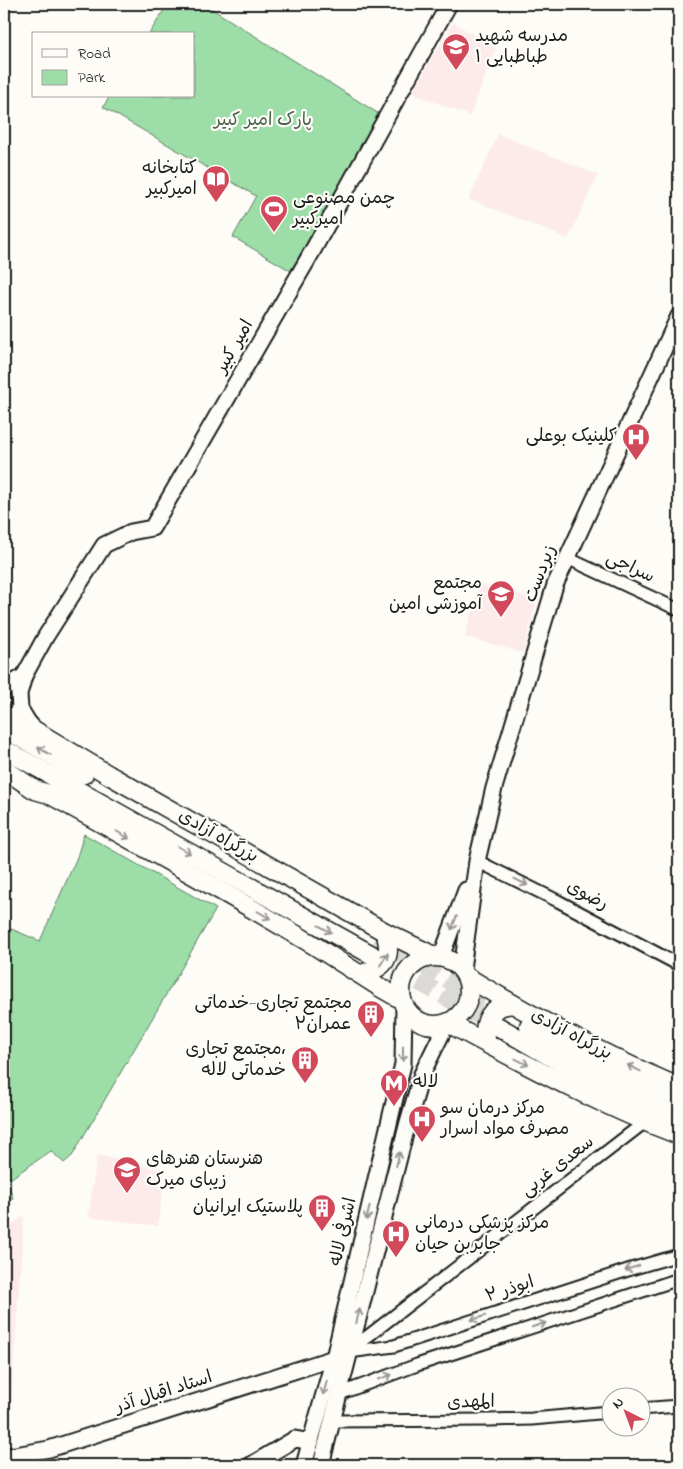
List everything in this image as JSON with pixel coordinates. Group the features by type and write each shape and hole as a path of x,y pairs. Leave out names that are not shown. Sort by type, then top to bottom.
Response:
{"highway":[{"name":"بزرگراه آزادی","path":"4,712 110,775 378,942"},
{"name":"بزرگراه آزادی","path":"4,728 378,942"},
{"name":"بزرگراه آزادی","path":"4,749 76,790 378,942 438,956"},
{"path":"70,752 87,776 110,775"},
{"path":"4,769 35,790 49,794 232,897 361,974 403,1003"},
{"path":"49,794 76,790 96,820"},
{"path":"361,974 375,971 385,961 390,946 378,942"},
{"path":"438,956 455,962 465,973 470,988 469,999 457,1017 447,1023 437,1025 426,1024 416,1020 408,1012 403,1003 402,981 407,971 414,964 424,958 438,956"},
{"name":"بزرگراه آزادی","path":"465,973 505,1015 612,1090 679,1120"},
{"path":"488,1045 484,1032 488,1018 498,1007 505,1015"},
{"name":"بزرگراه آزادی","path":"505,1015 679,1087"},
{"name":"بزرگراه آزادی","path":"505,1015 618,1077 658,1096 679,1103"},
{"path":"447,1023 605,1104 679,1135"}],"main road":[{"name":"امیر کبیر","path":"24,676 46,636 104,544 131,532 152,528 308,259 448,4"},
{"name":"زبردست","path":"465,973 477,860 506,742 555,585 679,316"},
{"path":"4,688 24,676"},
{"path":"24,676 19,694 19,702 23,716 35,731"},
{"name":"زبردست","path":"438,956 477,860"},
{"name":"اشرفی لاله","path":"304,1465 334,1358 403,1064 403,1003"},
{"name":"اشرفی لاله","path":"321,1465 408,1122 422,1074 447,1023"},
{"name":"استاد اقبال آذر","path":"4,1457 49,1449 334,1358"},
{"path":"251,1465 295,1439 311,1442"}],"street":[{"name":"سراجی","path":"567,558 679,610"},
{"name":"رضوی","path":"477,860 679,965"},
{"name":"سعدی غربی","path":"350,1351 645,1122"},
{"name":"ابوذر ۲","path":"350,1351 394,1346 623,1271 679,1255"},
{"path":"339,1394 417,1365 679,1279"},
{"path":"650,1408 679,1406"},
{"name":"المهدی","path":"332,1421 532,1419 600,1413"}],"shaded area":[{"name":"مدرسه شهید طباطبایی ۱","path":"453,22 496,49 470,116 412,93"},
{"path":"498,134 598,175 568,239 469,199"},
{"name":"مجتمع آموزشی امین","path":"479,584 537,599 523,653 465,637"},
{"name":"هنرستان هنرهای زیبای میرک","path":"97,1155 165,1171 158,1226 88,1217"},
{"path":"24,1215 8,1448 4,1448 4,1231"}],"green space":[{"name":"پارک امیر کبیر","path":"168,4 204,4 379,114 291,271 233,237 256,196 103,107 109,98 195,98 195,32 150,32"},
{"path":"84,834 216,909 72,1156 64,1163 51,1151 7,1181 13,1198 4,1206 4,926 40,941 77,857"}],"tunnel":[{"path":"376,938 508,1014"},
{"path":"372,955 497,1026"}],"place":[{"name":"مدرسه شهید طباطبایی ۱","path":"456,71"},
{"name":"کتابخانه امیرکبیر","path":"216,203"},
{"name":"چمن مصنوعی امیرکبیر","path":"274,233"},
{"name":"کلینیک بوعلی","path":"636,461"},
{"name":"مجتمع آموزشی امین","path":"501,618"},
{"name":"مجتمع تجاری-خدماتی عمران۲","path":"371,1038"},
{"name":"مجتمع تجاری، خدماتی لاله","path":"305,1084"},
{"name":"لاله","path":"394,1107"},
{"name":"مرکز درمان سو مصرف مواد اسرار","path":"422,1143"},
{"name":"هنرستان هنرهای زیبای میرک","path":"127,1194"},
{"name":"پلاستیک ایرانیان","path":"322,1232"},
{"name":"مرکز پزشکی درمانی جابربن حیان","path":"396,1258"}]}
